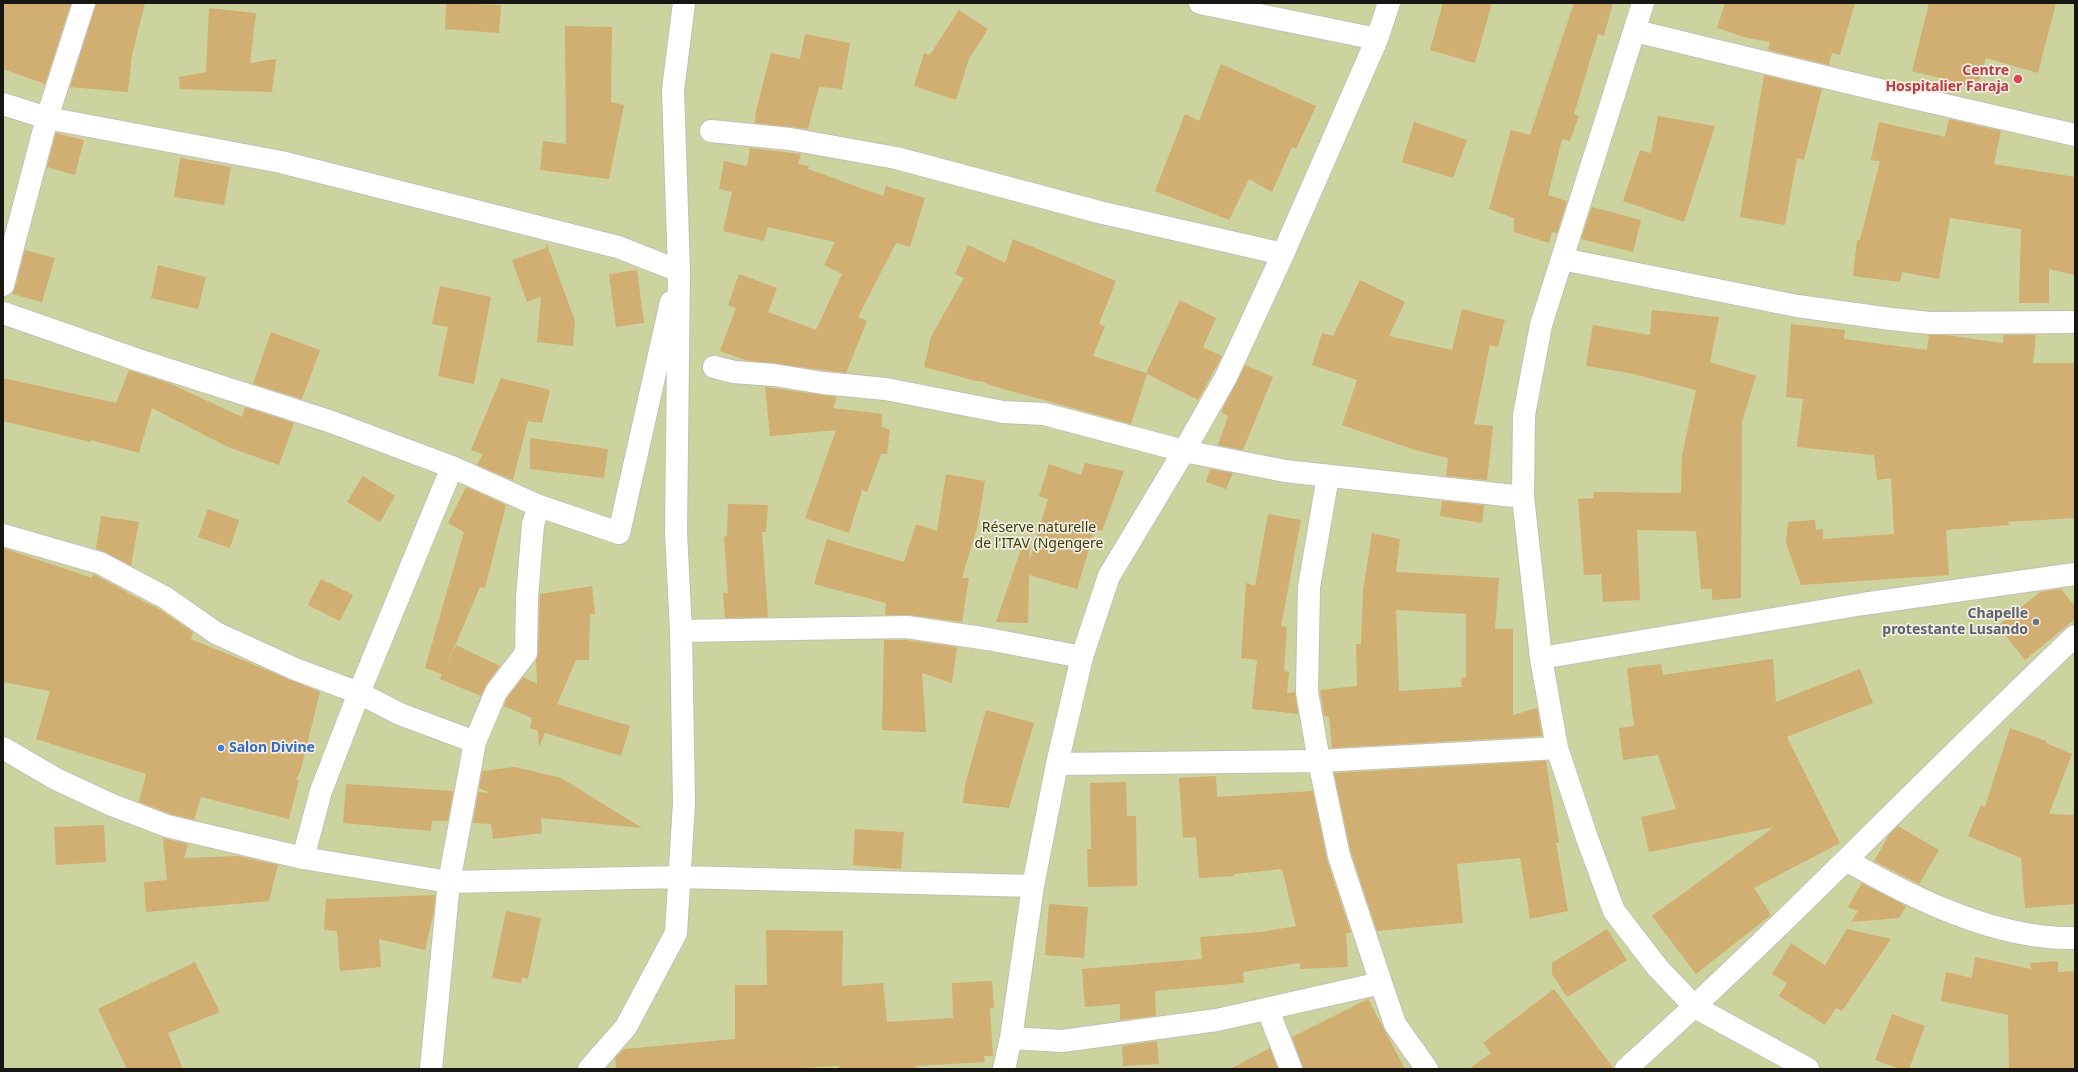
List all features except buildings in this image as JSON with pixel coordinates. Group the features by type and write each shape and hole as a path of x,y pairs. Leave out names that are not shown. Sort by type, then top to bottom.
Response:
{"street":[{"path":"3,285 47,118 84,3"},
{"path":"589,1069 626,1027 676,933 684,803 681,631 676,532 679,271 673,90 684,3"},
{"path":"1200,3 1377,39"},
{"path":"1004,1069 1011,1038 1033,886 1057,764 1082,657 1109,576 1184,451 1226,377 1283,254 1377,39 1389,3"},
{"path":"1643,3 1541,325 1524,415 1523,497 1541,658 1557,748 1587,838 1614,911 1657,967 1695,1007 1808,1069"},
{"path":"1635,30 1875,89 2075,135"},
{"path":"3,104 47,118 281,162 618,247 679,271"},
{"path":"711,131 790,139 896,158 1099,212 1283,254"},
{"path":"1562,258 1797,306 1891,319 1930,323 2075,322"},
{"path":"3,313 138,360 322,419 452,467 539,506 619,532 666,321 679,271"},
{"path":"714,367 734,372 774,375 823,383 886,389 1002,412 1044,414 1184,451 1285,471 1523,497"},
{"path":"303,858 321,791 359,693 452,467"},
{"path":"1328,476 1309,587 1307,692 1319,761 1340,856 1381,983 1396,1024 1426,1069"},
{"path":"431,1069 449,882 475,742 496,692 526,653 528,584 533,524 539,506"},
{"path":"3,535 100,563 166,598 216,633 295,669 359,693 400,714 475,742"},
{"path":"1541,658 1863,604 2075,574"},
{"path":"681,631 907,627 988,639 1082,657"},
{"path":"1626,1069 1695,1007 1846,860 1982,724 2075,636"},
{"path":"3,748 56,779 112,805 167,826 303,858 449,882 679,877 1033,886"},
{"path":"1057,764 1319,761 1557,748"},
{"path":"1846,860 1892,886 1956,915 2013,932 2060,939 2075,938"},
{"path":"1011,1038 1062,1041 1218,1020 1268,1010 1381,983"},
{"path":"1268,1010 1291,1069"}],"green space":[{"name":"Réserve naturelle de l'ITAV (Ngengere","path":"3,3 2075,3 2075,1069 3,1069"}],"place":[{"name":"Centre Hospitalier Faraja","path":"2018,79"},
{"name":"Chapelle protestante Lusando","path":"2036,622"},
{"name":"Salon Divine","path":"221,748"}]}
